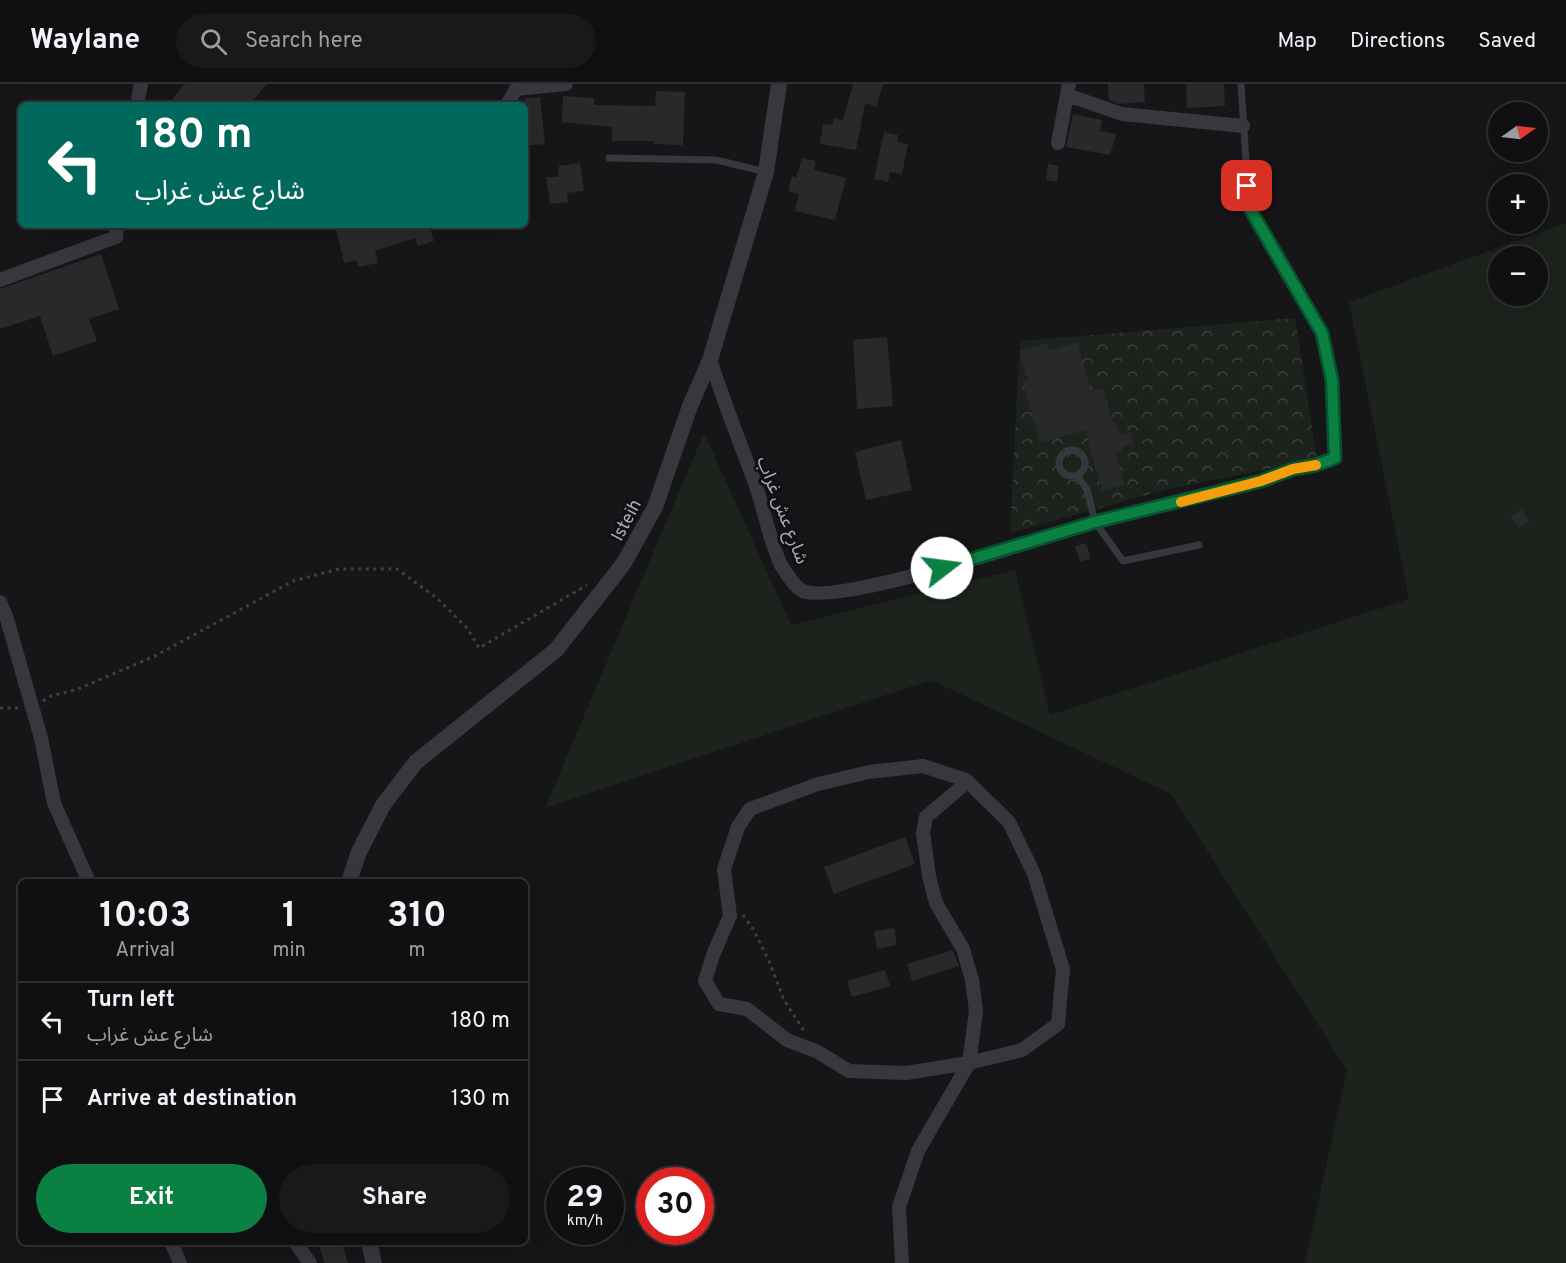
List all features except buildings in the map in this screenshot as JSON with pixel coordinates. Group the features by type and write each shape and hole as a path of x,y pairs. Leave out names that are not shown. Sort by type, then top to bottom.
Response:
{"street":[{"path":"138,102 141,84"},
{"path":"509,102 516,89 566,84"},
{"name":"Isteih","path":"350,879 358,854 383,805 416,762 556,650 624,563 656,507 690,406 710,360 766,172 779,84"},
{"path":"1058,143 1068,90 1122,114 1243,126"},
{"path":"0,279 116,237 117,228"},
{"name":"شارع عش غراب","path":"710,360 781,564 793,583 802,591 820,595 855,589 964,563 1095,522"},
{"path":"0,602 41,738 54,803 88,879"},
{"path":"922,766 966,780 1009,822 1034,874 1063,969 1058,1024 1022,1050 969,1063 906,1073 849,1071 818,1052 787,1040 747,1009 719,1004 705,981 713,954 730,916 724,869 738,826 750,809 818,784 869,772 922,766"},
{"path":"902,1263 899,1207 918,1151 969,1063 976,1011 972,980 963,949 936,903 922,833 926,817 966,780"},
{"path":"172,1245 180,1263"},
{"path":"297,1245 310,1263"},
{"path":"370,1245 374,1263"}],"lane":[{"name":"شارع عش غراب","path":"1095,522 1261,481 1293,469 1316,465 1335,458 1332,380 1322,333 1249,207 1241,84"},
{"path":"609,158 716,160 766,172"},
{"path":"1077,475 1087,490 1095,522 1123,561 1199,545"}],"path":[{"path":"0,708 32,709 51,696 78,689 155,656 293,581 339,569 397,569 437,598 468,628 479,648 596,580"},
{"path":"742,914 770,961 784,1000 818,1052"}],"green space":[{"path":"1566,223 1566,1263 1305,1263 1347,1070 1171,794 931,680 545,808 704,433 791,625 1015,570 1050,715 1409,599 1349,302 1488,251 1488,306 1548,306 1548,246 1503,246 1536,234 1548,234 1548,230"},
{"path":"1295,318 1317,459 1168,489 1010,533 1020,341"}],"slow traffic":[{"path":"1181,502 1261,481 1293,469 1316,465"}],"route":[{"path":"942,568 1095,522 1261,481 1293,469 1316,465 1335,458 1332,380 1322,333 1249,207 1247,186"}]}
